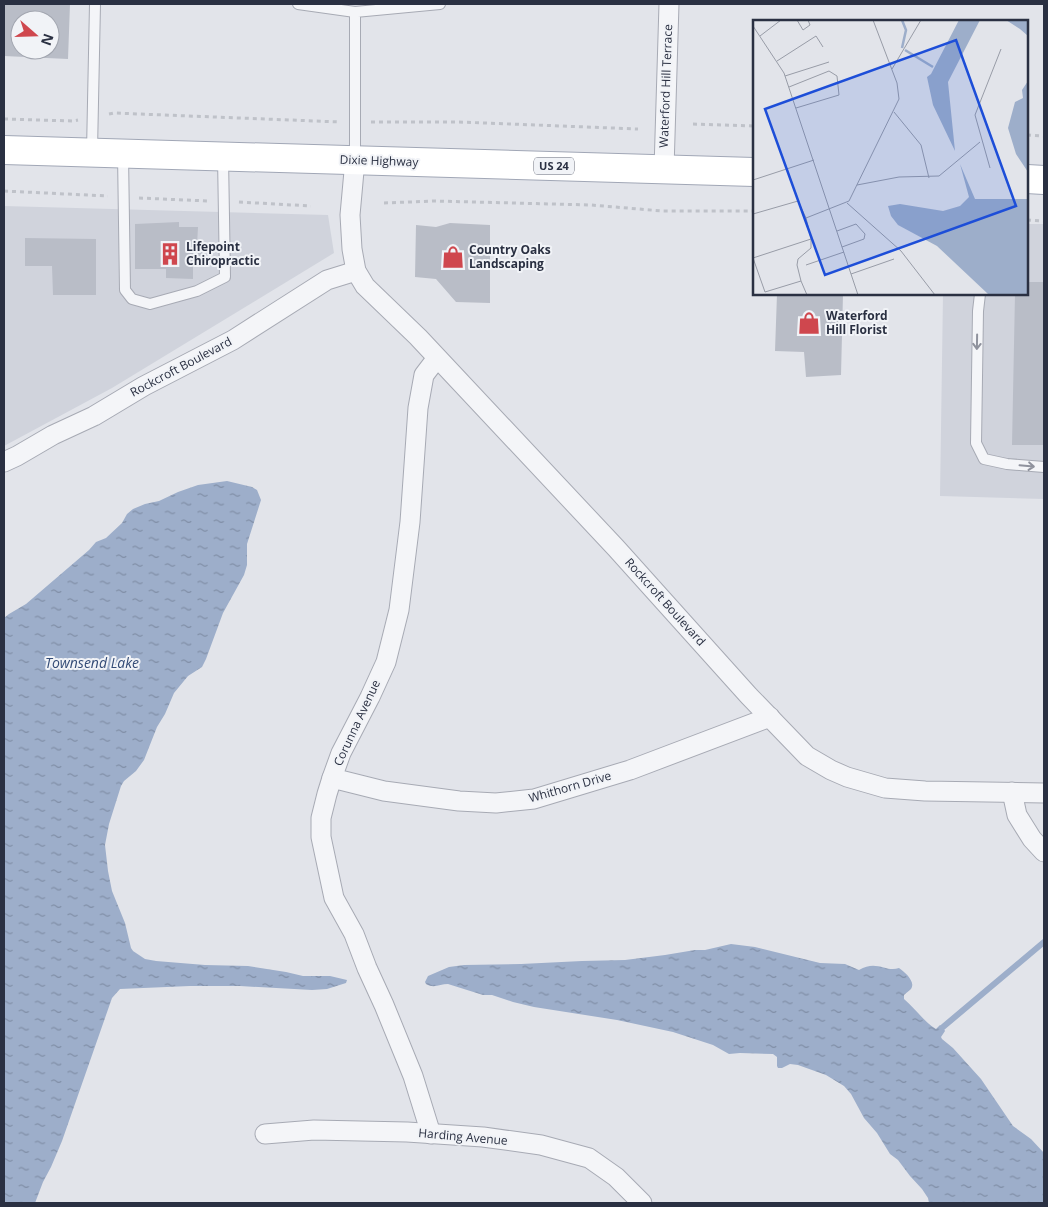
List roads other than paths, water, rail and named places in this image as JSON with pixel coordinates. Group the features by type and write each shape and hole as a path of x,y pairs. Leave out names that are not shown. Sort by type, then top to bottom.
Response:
{"main road":[{"name":"Dixie Highway","path":"4,150 753,172"},
{"path":"1028,179 1044,180"}],"street":[{"name":"Waterford Hill Terrace","path":"664,169 669,4"},
{"name":"Rockcroft Boulevard","path":"354,160 350,215 352,249 356,270 365,286 418,337 616,548 749,696 808,756 847,777 884,788 925,792 1044,793"},
{"name":"Rockcroft Boulevard","path":"4,462 53,435 94,416 144,386 233,340 328,280 356,270"},
{"name":"Corunna Avenue","path":"431,1134 413,1076 384,1005 354,934 334,898 320,837 321,818 332,778 341,753 386,662 399,610 410,522 418,408 424,375 437,358"},
{"name":"Whithorn Drive","path":"332,778 384,791 459,801 496,804 534,799 630,770 770,717"},
{"path":"1012,792 1017,815 1032,839 1044,852"},
{"name":"Harding Avenue","path":"265,1134 314,1130 407,1132 483,1137 542,1145 589,1158 616,1177 642,1203"}],"lane":[{"path":"92,152 95,4"},
{"path":"298,4 355,12 440,4"},
{"path":"354,160 355,12"},
{"path":"123,153 125,290 132,299 150,304 197,291 225,277 222,156"},
{"path":"980,295 976,444 984,460 1044,468"}],"water":[{"name":"Townsend Lake","path":"227,481 252,487 257,490 261,500 247,544 247,565 244,575 223,613 202,667 188,676 174,693 157,727 144,760 121,786 109,824 105,845 112,891 125,923 131,948 145,959 205,965 248,966 303,976 330,976 347,980 346,983 327,989 312,990 240,986 120,989 112,998 62,1141 35,1203 4,1203 4,618 26,604 96,542 106,538 133,509 159,501 198,485"},
{"path":"731,944 755,947 820,963 845,964 859,970 871,966 890,969 899,968 909,977 912,983 911,989 904,995 904,999 931,1026 936,1029 940,1025 943,1027 945,1031 941,1037 942,1039 953,1048 981,1079 1013,1126 1031,1139 1044,1153 1044,1203 929,1203 922,1189 898,1160 890,1154 844,1086 826,1075 798,1065 790,1064 778,1068 777,1057 773,1054 729,1054 713,1045 673,1032 617,1020 534,1007 492,995 483,995 448,984 432,986 425,982 428,976 449,967 464,965 625,960 705,950"}],"waterway":[{"path":"943,1027 1044,942"}],"place":[{"name":"Lifepoint Chiropractic","path":"170,254"},
{"name":"Country Oaks Landscaping","path":"453,257"},
{"name":"Waterford Hill Florist","path":"809,323"}]}
